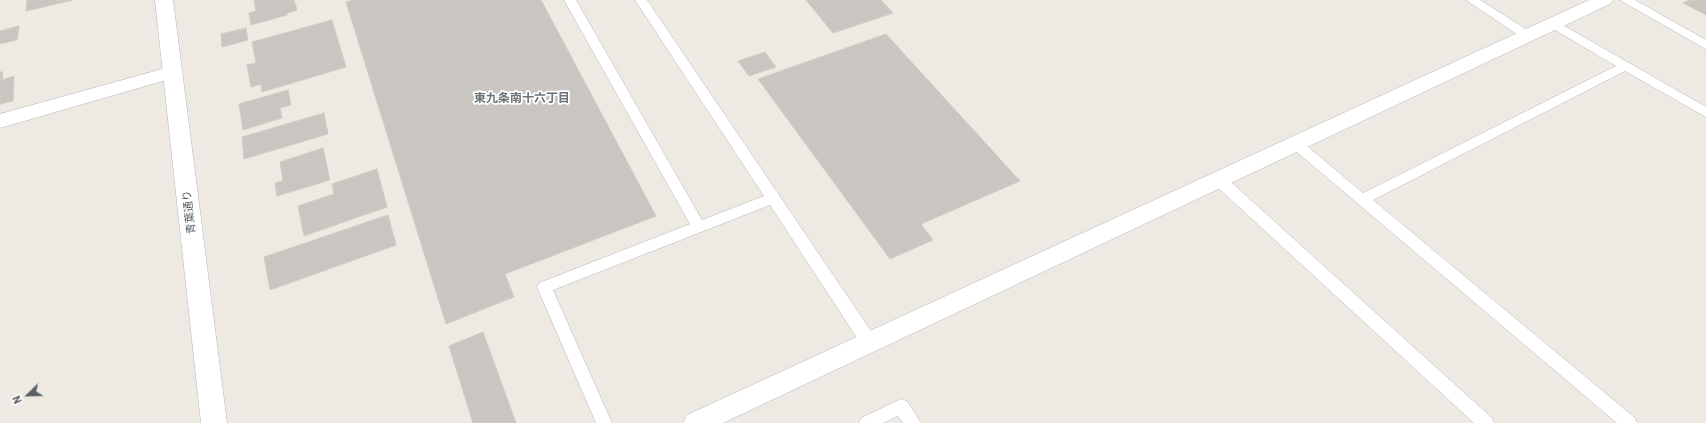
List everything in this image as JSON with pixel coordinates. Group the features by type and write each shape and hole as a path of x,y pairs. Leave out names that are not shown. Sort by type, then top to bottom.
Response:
{"street":[{"name":"青葉通り","path":"164,0 214,423"},
{"path":"696,423 1604,0"},
{"path":"0,121 173,72"}],"lane":[{"path":"570,0 699,228"},
{"path":"640,0 869,342"},
{"path":"1472,0 1528,36"},
{"path":"1627,0 1706,45"},
{"path":"1554,24 1706,113"},
{"path":"1363,200 1625,66"},
{"path":"1296,144 1629,423"},
{"path":"1218,179 1486,423"},
{"path":"604,423 544,287 773,198"},
{"path":"867,423 901,406 913,423"}],"building":[{"path":"27,0 73,0 26,11"},
{"path":"254,0 294,0 297,10 287,13 287,15 251,25 249,13 256,11"},
{"path":"353,0 541,0 656,216 505,274 514,297 446,324 346,2"},
{"path":"806,0 881,0 893,13 833,33"},
{"path":"1689,0 1706,0 1706,15 1683,3"},
{"path":"332,20 346,67 262,92 261,84 251,87 247,65 256,63 252,42"},
{"path":"19,26 17,40 0,44 0,31"},
{"path":"246,28 248,40 222,47 221,34"},
{"path":"886,34 1020,181 921,224 933,240 890,259 758,79"},
{"path":"765,52 776,67 749,76 738,61"},
{"path":"0,72 3,72 2,80 14,76 13,101 0,104"},
{"path":"288,90 291,105 280,108 282,118 243,130 239,104"},
{"path":"324,113 328,134 244,159 242,137"},
{"path":"323,148 330,180 277,196 275,183 283,181 280,162"},
{"path":"377,169 387,207 304,236 298,206 334,194 332,184"},
{"path":"388,215 396,245 270,290 264,257"},
{"path":"483,332 516,423 473,423 449,346"}],"district":[{"name":"東九条南十六丁目","path":"522,98"}]}
